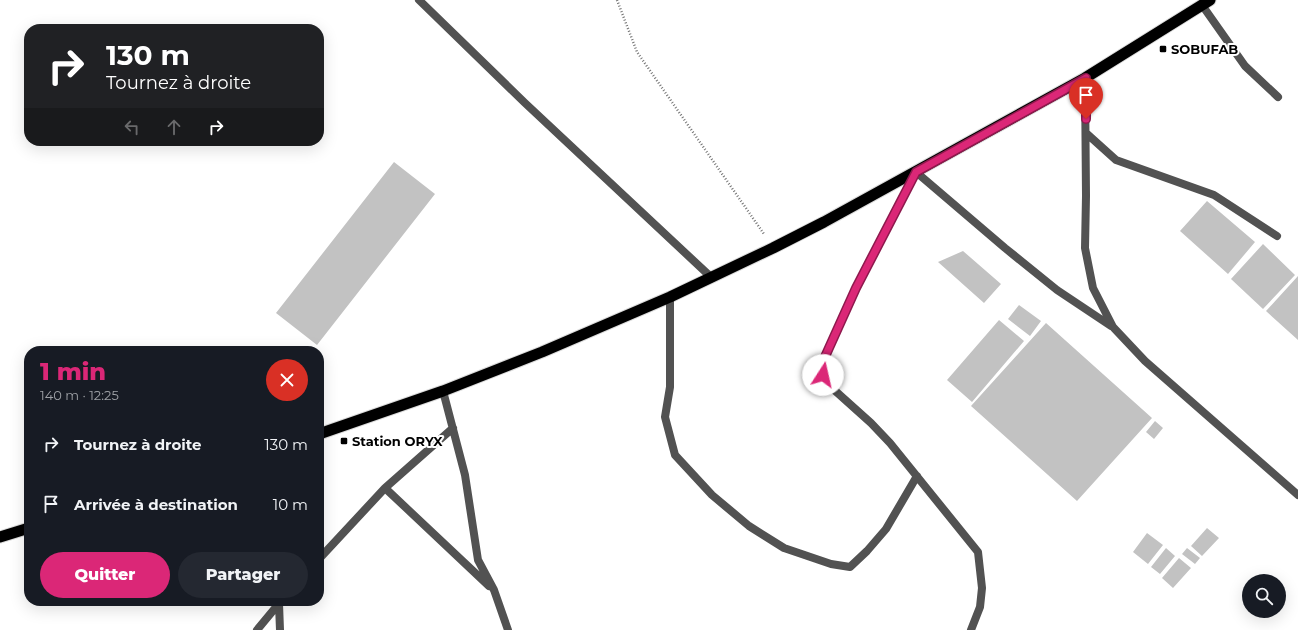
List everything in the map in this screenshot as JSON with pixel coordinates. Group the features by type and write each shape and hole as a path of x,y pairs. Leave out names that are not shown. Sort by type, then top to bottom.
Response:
{"highway":[{"path":"324,432 443,391 542,352 670,298 712,278 824,222 1086,78 1206,2"},
{"path":"0,537 24,530"}],"street":[{"path":"419,0 525,103 712,278"},
{"path":"1206,2 1245,66 1278,97"},
{"path":"1086,78 1085,248 1093,288 1114,327 1145,361 1298,495"},
{"path":"1086,133 1116,160 1214,195 1277,236"},
{"path":"971,630 980,608 982,588 978,552 890,443 871,423 832,388 823,375 824,359 856,288 916,172 1057,290 1114,327"},
{"path":"670,298 670,388 665,417 675,455 712,495 749,526 784,548 830,564 850,567 867,551 886,529 917,476"},
{"path":"443,391 465,475 478,560 494,590 508,630"},
{"path":"324,554 385,488 453,428"},
{"path":"385,488 494,590"},
{"path":"256,630 277,606"},
{"path":"280,606 280,630"}],"path":[{"path":"617,0 637,52 773,248"}],"building":[{"path":"394,162 435,194 317,345 276,313"},
{"path":"1207,201 1255,242 1228,274 1180,231"},
{"path":"1263,244 1295,275 1263,309 1231,279"},
{"path":"963,251 1001,284 984,303 938,262"},
{"path":"1298,276 1298,340 1266,311"},
{"path":"1019,305 1041,321 1030,336 1008,319"},
{"path":"999,320 1024,341 972,402 947,380"},
{"path":"1046,323 1152,418 1077,501 971,406"},
{"path":"1155,421 1163,428 1154,439 1146,432"},
{"path":"1207,528 1219,538 1202,556 1191,546"},
{"path":"1147,533 1163,545 1148,564 1133,552"},
{"path":"1166,548 1175,556 1160,574 1151,567"},
{"path":"1187,548 1200,558 1195,564 1182,554"},
{"path":"1179,558 1191,568 1173,588 1162,578"}],"place":[{"name":"SOBUFAB","path":"1163,49"},
{"name":"Station ORYX","path":"344,441"}],"route":[{"path":"823,375 824,359 856,288 916,172 1086,78 1086,119"}]}
